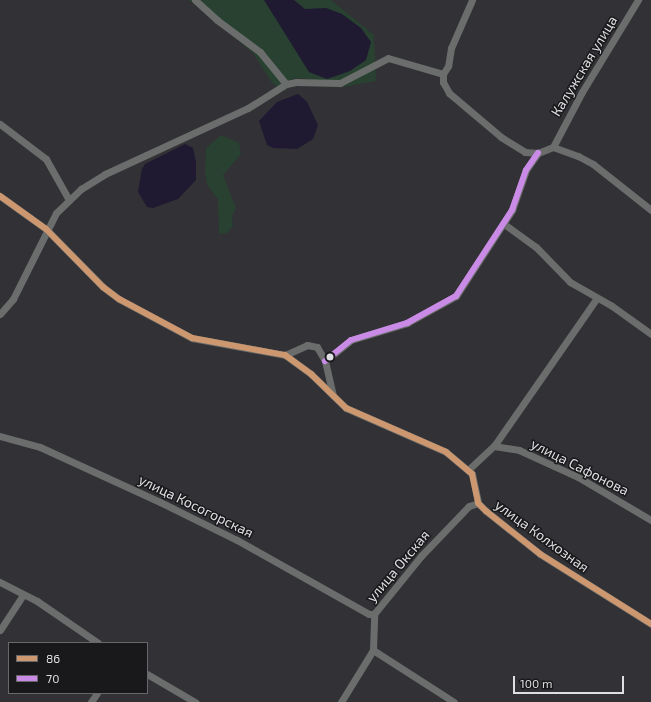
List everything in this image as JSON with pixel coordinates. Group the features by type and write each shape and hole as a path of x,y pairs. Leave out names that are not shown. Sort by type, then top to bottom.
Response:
{"street":[{"path":"195,0 217,20 260,52 286,84"},
{"path":"472,0 451,48 448,66 443,74 443,82 449,93 501,137 526,152 538,153 553,147 593,164 651,210"},
{"name":"Калужская улица","path":"553,147 582,92 638,0"},
{"path":"0,314 13,299 46,229 68,200 81,188 105,174 248,108 286,84 296,82 340,83 388,58 443,74"},
{"path":"0,124 46,159 68,200"},
{"path":"328,360 351,340 406,323 456,296 504,224 512,210 526,170 538,153"},
{"path":"0,196 46,229 114,295 192,338 284,355 311,374 334,398 353,411 442,451 469,469 494,446 597,298"},
{"path":"504,224 536,247 570,282 651,334"},
{"path":"284,355 312,342 328,360 334,398"},
{"name":"улица Косогорская","path":"0,436 40,447 153,498 238,540 369,614 374,614"},
{"name":"улица Сафонова","path":"494,446 519,450 578,477 651,520"},
{"name":"улица Колхозная","path":"469,469 478,503 540,554 651,624"},
{"name":"улица Окская","path":"373,650 374,614 421,556 469,506 478,503"},
{"path":"0,582 37,601 97,642"},
{"path":"0,630 23,595"},
{"path":"341,702 373,650 454,702"},
{"path":"148,675 195,702"}],"green space":[{"path":"189,0 331,0 374,35 376,81 343,87 321,80 294,78 285,91 272,83 253,53"},
{"path":"221,135 239,143 241,154 223,175 236,208 232,216 233,226 227,233 219,234 218,199 207,185 205,171 206,148"}],"shaded area":[{"path":"264,0 294,0 305,9 326,8 342,14 361,28 371,42 366,60 350,71 327,79 309,72"},
{"path":"298,94 307,102 318,125 313,139 297,149 273,148 267,145 259,121 277,102"},
{"path":"185,144 193,148 196,162 196,180 178,199 153,208 147,207 138,192 142,169 145,164"}],"transit line":[{"name":"70","path":"325,361 351,340 407,323 456,296 512,210 526,170 538,153"},
{"name":"86","path":"0,196 46,229 103,287 119,299 192,338 285,355 311,374 346,408 446,452 472,474 478,503 486,511 540,554 651,624"}]}
